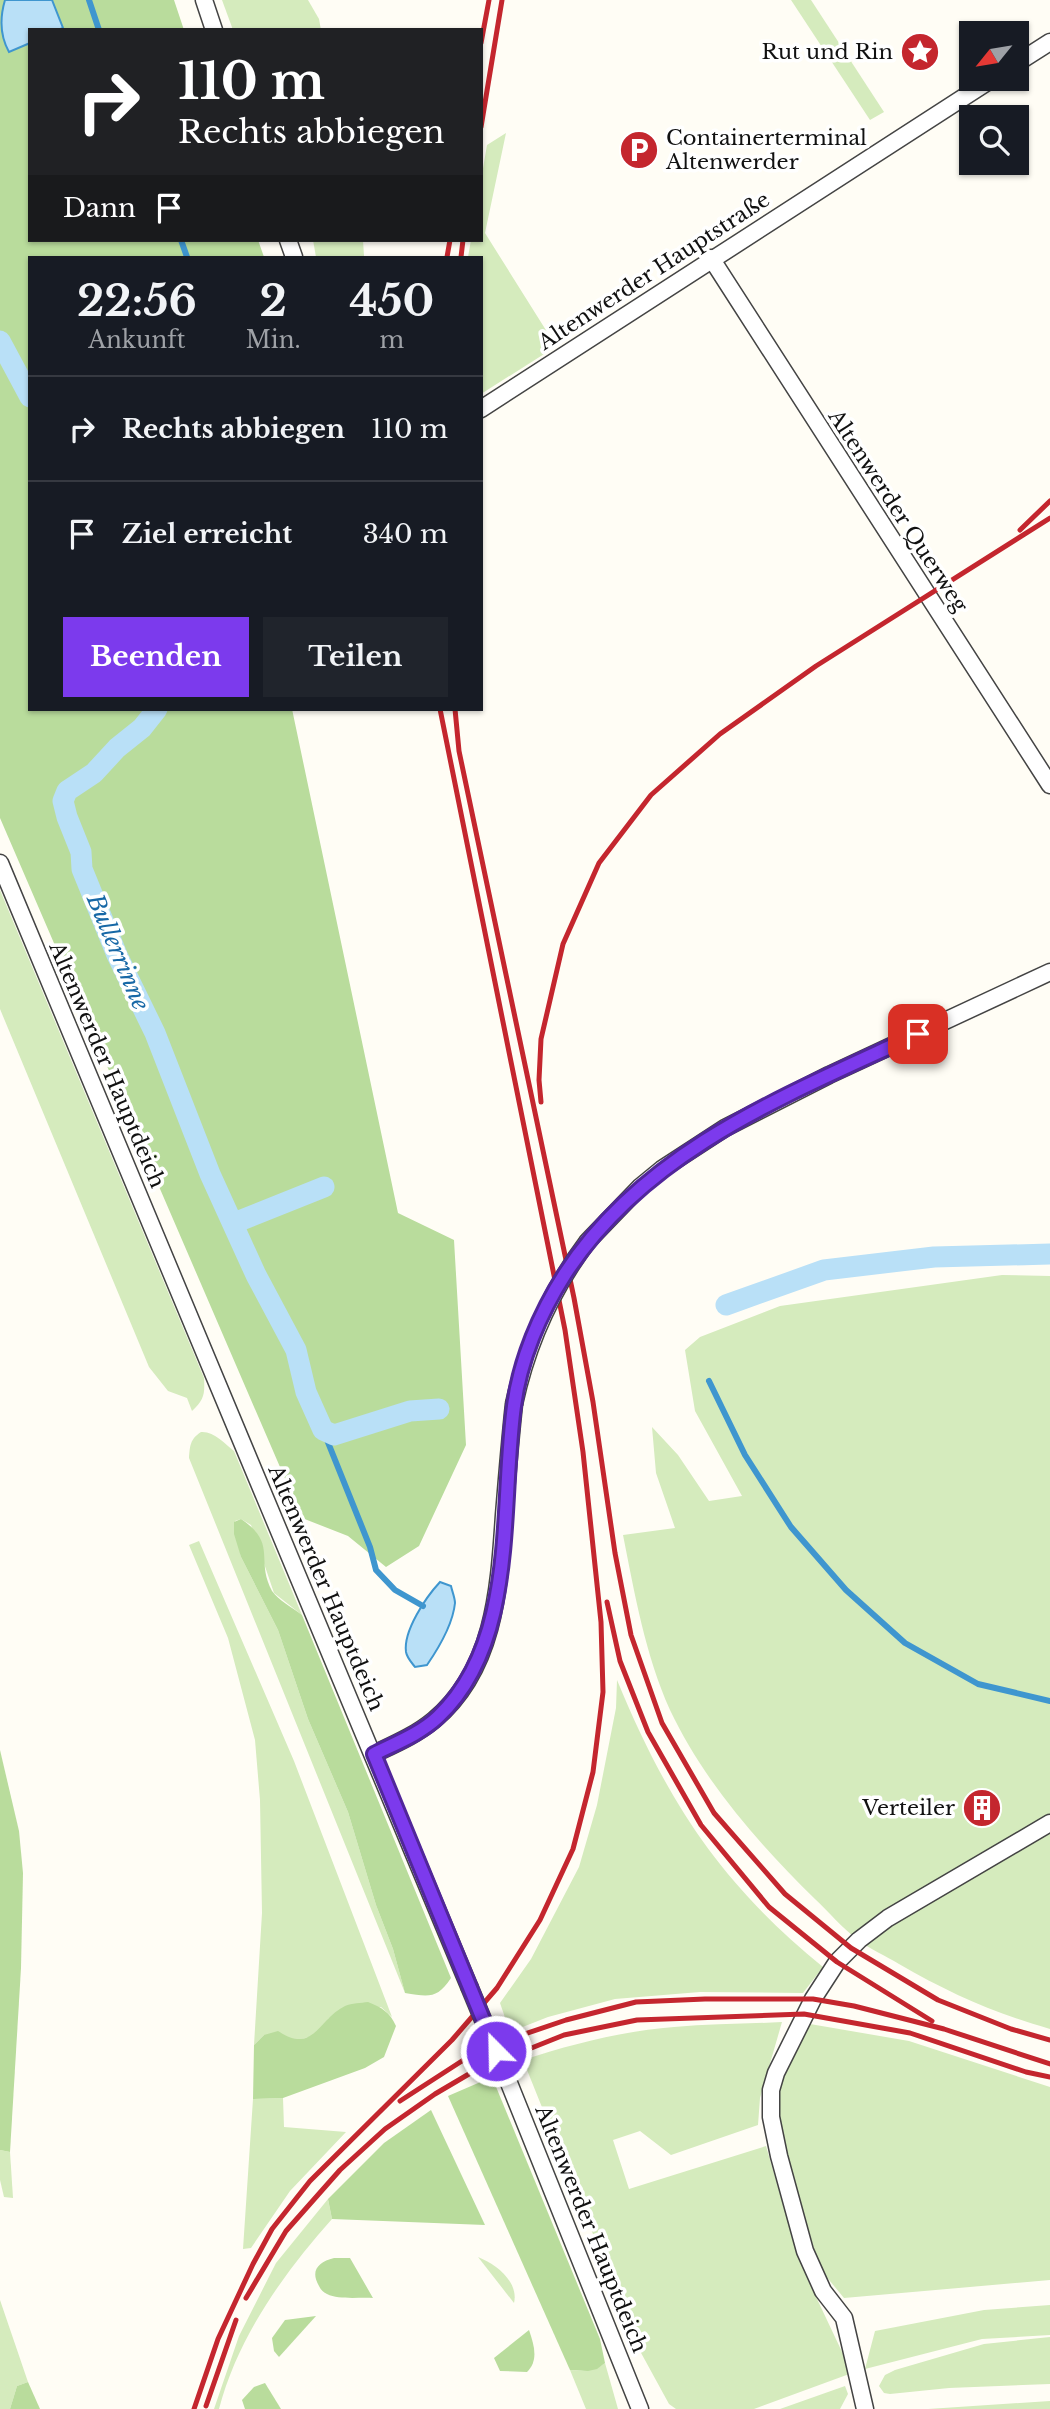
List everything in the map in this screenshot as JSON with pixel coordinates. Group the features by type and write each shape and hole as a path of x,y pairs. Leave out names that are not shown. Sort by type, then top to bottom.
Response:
{"street":[{"path":"204,0 213,28"},
{"path":"1029,55 1050,41"},
{"name":"Altenwerder Hauptstraße","path":"483,408 973,91"},
{"name":"Altenwerder Querweg","path":"711,258 1050,785"},
{"name":"Altenwerder Hauptdeich","path":"0,863 374,1754 640,2409"},
{"path":"374,1754 411,1736 436,1719 466,1681 486,1642 495,1613 514,1404 525,1360 536,1330 564,1276 588,1241 651,1178 725,1128 818,1081 1050,972"},
{"path":"865,2409 844,2318 823,2291 805,2251 779,2156 771,2117 771,2090 776,2073 813,1999 837,1962 859,1940 888,1918 1050,1824"}],"green space":[{"path":"0,0 174,0 183,28 28,28 28,242 259,242 264,256 28,256 28,711 292,711 398,1213 454,1240 466,1445 419,1546 386,1567 348,1536 302,1518 0,818"},
{"path":"222,0 308,0 319,19 321,28 232,28"},
{"path":"791,0 811,0 884,112 870,120"},
{"path":"506,133 485,233 549,335 557,332 563,342 483,393 483,256 468,256 471,242 483,242 483,168 487,145"},
{"path":"313,242 363,242 364,256 316,256"},
{"path":"0,890 204,1378 203,1396 192,1411 187,1398 168,1391 149,1367 0,1009"},
{"path":"1002,1275 1050,1276 1050,2029 954,1993 863,1943 836,1920 753,1834 699,1762 670,1710 647,1646 623,1535 675,1528 656,1473 652,1427 678,1455 709,1501 742,1496 695,1411 685,1350 700,1337 780,1306"},
{"path":"201,1432 215,1436 234,1451 302,1615 274,1593 251,1525 241,1519 235,1521 241,1557 278,1630 308,1719 348,1812 405,1993 189,1458 191,1443"},
{"path":"241,1519 252,1528 263,1544 265,1570 272,1591 302,1615 451,1978 437,1993 426,1996 405,1993 348,1812 308,1719 278,1630 241,1557 234,1534 234,1522"},
{"path":"199,1541 294,1761 392,2017 381,2007 329,2018 315,2035 299,2040 264,2035 254,2045 262,1913 260,1800 255,1740 228,1638 189,1545"},
{"path":"617,1680 656,1764 700,1837 754,1904 823,1967 803,1993 700,1992 615,1999 548,2017 510,2032 500,2003 531,1959 579,1867 597,1805 616,1708"},
{"path":"0,1750 19,1831 23,1873 21,1968 10,2152 0,2150"},
{"path":"368,2002 385,2011 396,2026 384,2057 365,2068 283,2098 253,2099 254,2045 264,2035 278,2031 300,2039 308,2037 345,2006"},
{"path":"782,2022 760,2098 758,2125 671,2155 640,2131 613,2140 629,2189 766,2146 809,2282 852,2373 754,2409 676,2409 669,2404 640,2351 523,2060 617,2035 655,2029"},
{"path":"810,2024 909,2041 1050,2087 1050,2280 844,2298 820,2269 778,2118 776,2092 792,2053"},
{"path":"492,2077 600,2339 605,2363 597,2369 570,2370 448,2096"},
{"path":"283,2098 284,2127 346,2132 290,2191 251,2248 243,2249 253,2099"},
{"path":"431,2110 485,2225 332,2219 328,2199 384,2143"},
{"path":"0,2150 10,2152 13,2198 4,2197 0,2180"},
{"path":"328,2199 332,2219 296,2262 264,2308 238,2357 219,2409 214,2409 239,2336 276,2263"},
{"path":"478,2257 492,2264 510,2281 515,2295 514,2303"},
{"path":"334,2258 350,2258 373,2298 337,2297 322,2291 316,2281 317,2268"},
{"path":"0,2300 28,2382 17,2386 10,2409 0,2409"},
{"path":"1050,2305 1050,2335 982,2339 865,2369 875,2331 984,2310"},
{"path":"316,2316 279,2357 274,2351 272,2338 285,2320"},
{"path":"529,2330 534,2352 531,2367 527,2372 500,2371 494,2358"},
{"path":"1050,2337 1050,2384 949,2388 890,2394 884,2393 879,2386 885,2375 895,2370 984,2344"},
{"path":"605,2363 618,2409 586,2409 570,2370 584,2371"},
{"path":"28,2382 40,2409 10,2409 17,2386"},
{"path":"265,2383 281,2409 245,2409 242,2400 254,2387"},
{"path":"845,2386 848,2394 840,2409 780,2409"},
{"path":"1050,2401 1050,2409 928,2409"}],"water":[{"path":"5,0 52,0 63,28 28,28 28,44 9,52 4,40 2,13"},
{"path":"440,1582 451,1586 455,1603 451,1619 427,1665 415,1667 406,1652 408,1634 422,1605"}],"waterway":[{"path":"89,0 98,28"},
{"path":"182,242 187,256"},
{"name":"Bullerrinne","path":"0,341 28,393"},
{"name":"Bullerrinne","path":"155,711 142,728 117,748 94,773 67,791 63,801 81,852 82,869 117,955 155,1033 210,1174 256,1275 296,1350 306,1392 323,1430 334,1435 410,1411 439,1409"},
{"name":"Bullerrinne","path":"234,1223 324,1187"},
{"path":"726,1305 824,1270 934,1257 1050,1254"},
{"path":"709,1381 745,1455 791,1527 846,1590 905,1643 978,1684 1050,1701"},
{"path":"323,1430 370,1547 376,1570 395,1590 423,1606"}],"railway":[{"path":"483,32 489,0"},
{"path":"483,115 502,0"},
{"path":"447,256 450,242"},
{"path":"461,256 463,242"},
{"path":"1020,530 1050,501"},
{"path":"541,1102 541,1039 563,944 599,863 651,795 720,734 816,666 1050,518"},
{"path":"194,2409 218,2339 272,2229 310,2181 452,2040 497,1988 540,1920 573,1849 593,1772 603,1692 601,1622 583,1452 565,1330 440,711"},
{"path":"455,711 459,751 574,1298 593,1402 615,1553 631,1635 662,1723 714,1813 785,1894 851,1948 938,2000 1011,2029 1050,2040"},
{"path":"607,1602 620,1661 648,1732 701,1825 769,1907 837,1962 932,2021"},
{"path":"400,2101 465,2059 510,2039 566,2020 636,2002 813,1999 854,2006 944,2029 1050,2064"},
{"path":"246,2298 286,2231 340,2170 385,2129 474,2071 564,2035 637,2020 804,2014 910,2033 1026,2072 1050,2077"},
{"path":"206,2406 236,2320"}],"place":[{"name":"Rut und Rin","path":"920,52"},
{"name":"Containerterminal Altenwerder","path":"639,150"},
{"name":"Verteiler","path":"982,1808"}],"route":[{"path":"496,2051 374,1754 411,1736 436,1719 466,1681 486,1642 495,1613 499,1583 514,1404 536,1330 564,1276 588,1241 640,1187 662,1169 762,1107 918,1034"}]}
